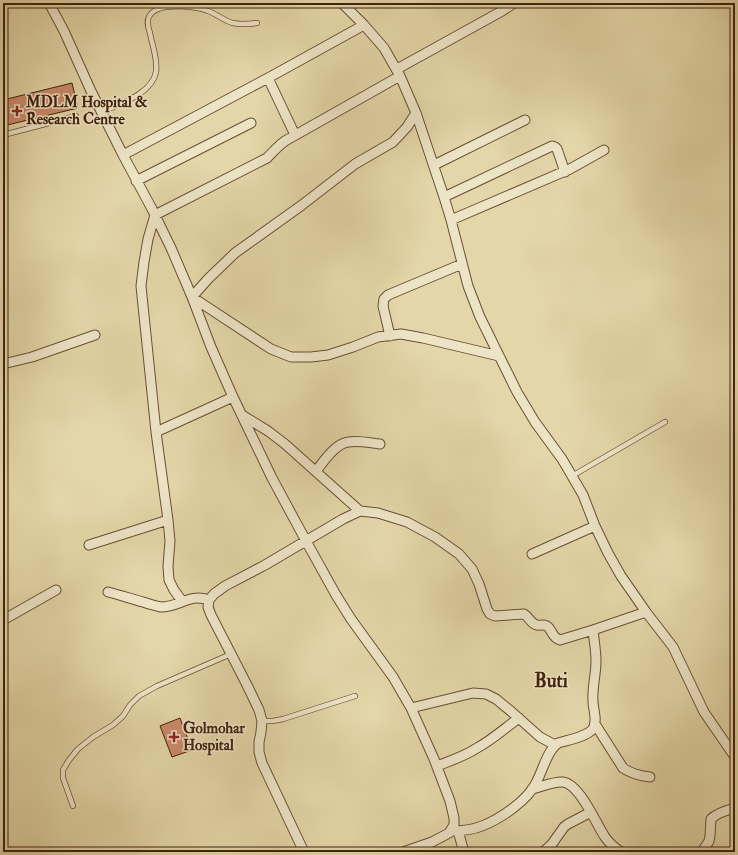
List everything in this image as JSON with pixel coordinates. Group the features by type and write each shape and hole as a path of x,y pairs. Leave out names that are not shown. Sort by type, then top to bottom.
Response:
{"street":[{"path":"49,3 64,31 123,155 171,248 233,397 306,541 336,596 393,677 411,708 437,766 450,802 454,818 455,831 464,852"},
{"path":"342,3 384,48 398,73 416,113 451,220 468,286 480,317 517,392 535,422 562,459 583,494 595,526 621,576 673,647 704,712 734,754"},
{"path":"182,601 169,580 168,566 170,541 168,520 156,432 141,286 148,239 155,215 267,158 279,145 514,3"},
{"path":"123,155 364,25"},
{"path":"268,78 295,135"},
{"path":"192,297 235,253 308,201 355,164 393,142 407,127 416,113"},
{"path":"434,165 525,120"},
{"path":"136,181 251,123"},
{"path":"444,197 552,146 557,149 565,172"},
{"path":"451,220 565,172 604,150"},
{"path":"390,336 383,306 384,299 388,295 462,264"},
{"path":"192,297 271,349 291,357 328,355 378,337 401,334 499,356"},
{"path":"3,364 32,357 95,335"},
{"path":"156,432 233,397"},
{"path":"241,414 285,444 360,511"},
{"path":"316,471 333,451 347,442 357,441 380,444"},
{"path":"304,852 262,763 259,752 259,742 262,732 262,721 259,710 208,607 209,600 214,594 225,586 266,565 343,519 360,511 378,513 407,522 435,536 459,554 472,569 490,614 495,616 524,614 533,624 537,626 548,626 557,639 560,640 593,630 646,612"},
{"path":"89,545 168,520"},
{"path":"532,554 595,526"},
{"path":"3,620 56,590"},
{"path":"108,592 162,607 171,606 196,597 209,600"},
{"path":"404,852 432,842 455,831 464,831 480,827 500,817 524,800 538,779 550,751 555,745 584,735 590,731 595,724 596,718 592,691 596,661 593,630"},
{"path":"411,708 473,694 486,694 496,698 540,737 555,745"},
{"path":"437,766 478,748 519,718"},
{"path":"595,724 623,768 638,775 650,777"},
{"path":"532,789 562,782 571,786 585,801 605,837 621,852"},
{"path":"702,852 709,841 710,819 725,811 735,808"},
{"path":"543,852 552,844 564,827 591,812"}],"lane":[{"path":"102,112 132,98 144,90 152,82 156,72 156,61 148,24 149,16 154,11 160,8 179,6 198,7 232,22 246,25 257,23"},
{"path":"3,135 76,116"},
{"path":"572,476 665,422"},
{"path":"73,806 63,778 63,770 78,749 93,737 113,725 123,716 130,705 139,696 157,686 231,654"},
{"path":"262,721 283,719 355,696"}],"building":[{"path":"72,83 78,108 3,126 3,100"},
{"path":"180,718 192,750 172,757 160,726"}],"place":[{"name":"MDLM Hospital & Research Centre","path":"17,111"},
{"name":"Golmohar Hospital","path":"174,737"}],"district":[{"name":"Buti","path":"551,680"}]}
